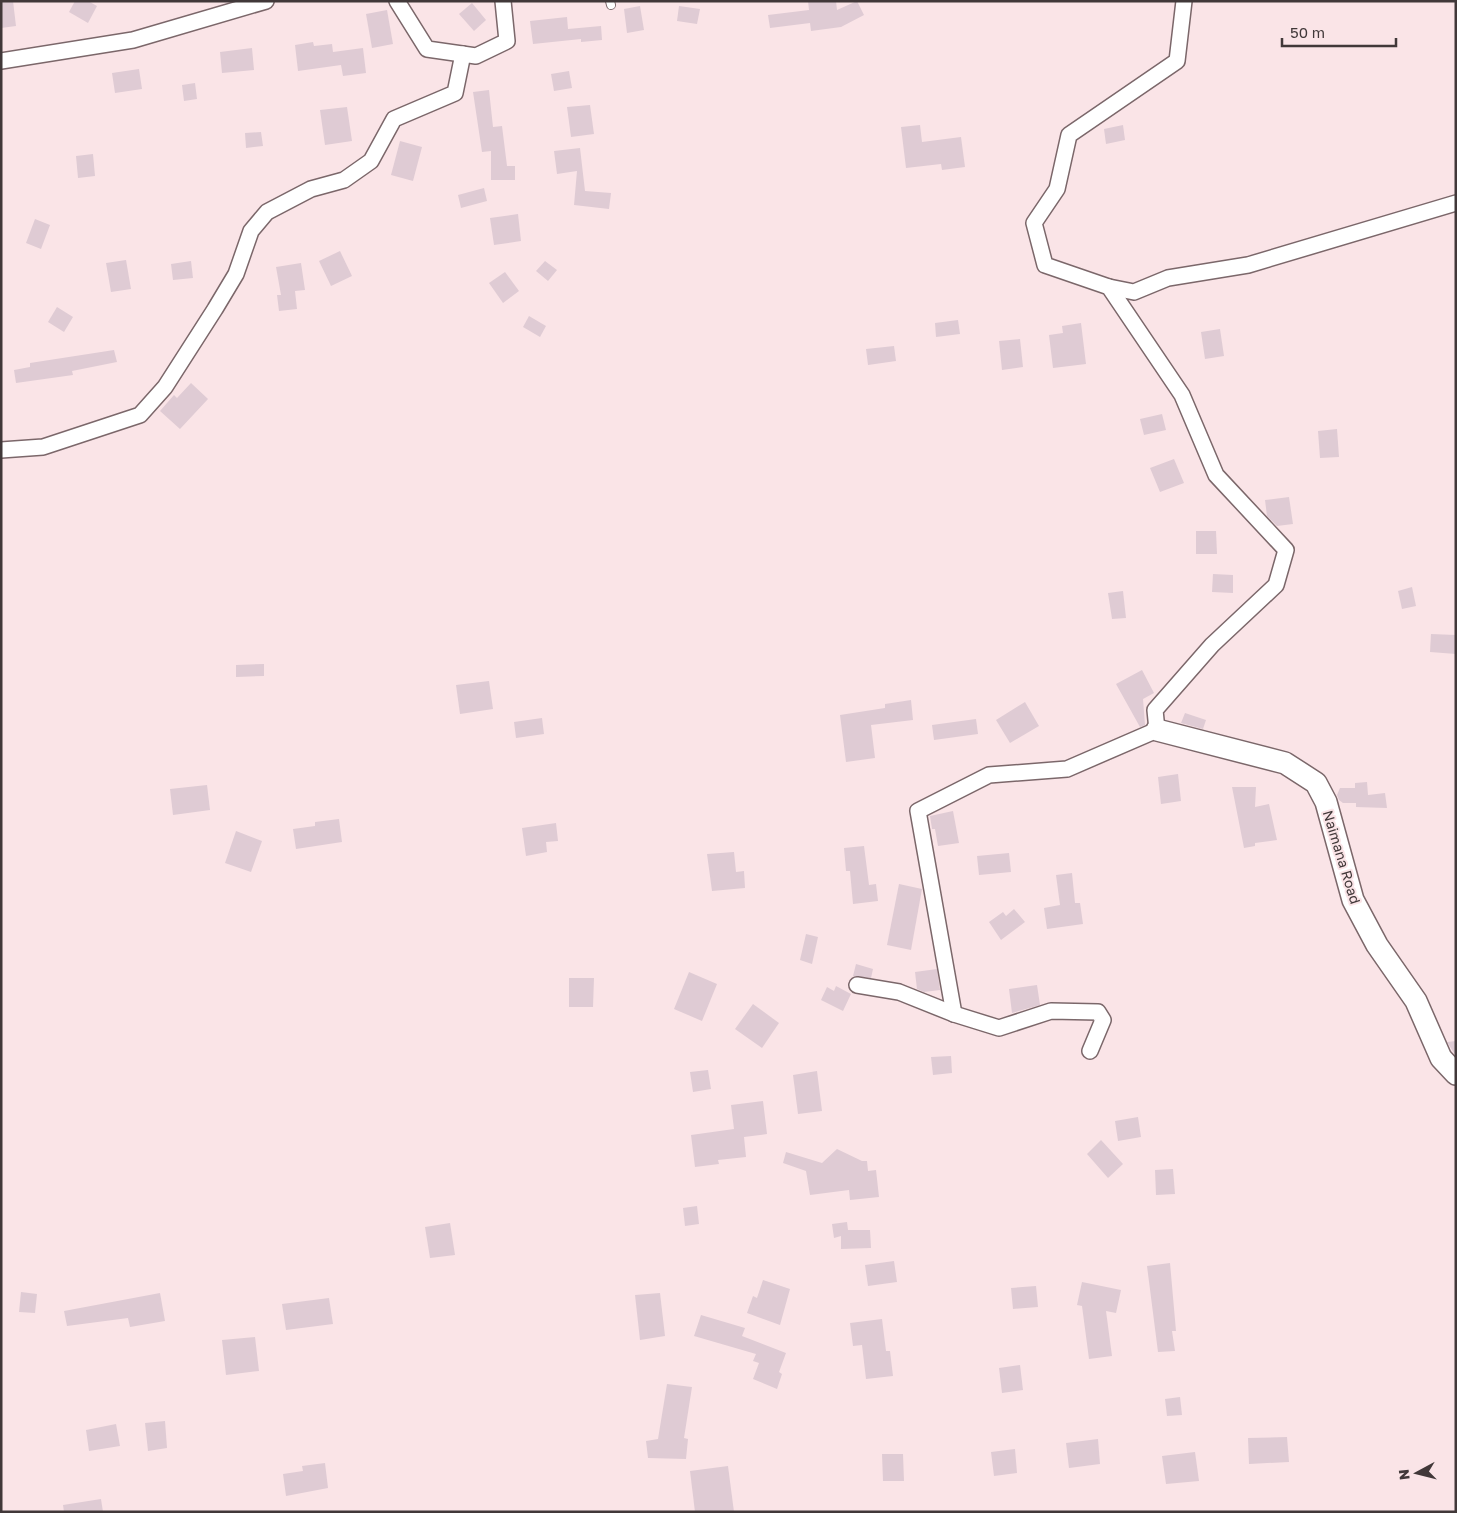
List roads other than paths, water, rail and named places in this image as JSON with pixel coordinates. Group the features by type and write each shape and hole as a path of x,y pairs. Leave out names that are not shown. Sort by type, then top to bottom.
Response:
{"street":[{"path":"1,61 133,40 266,1"},
{"path":"397,1 427,49 476,56 507,41 502,1"},
{"path":"1184,1 1177,61 1069,135 1057,189 1034,223 1045,265 1109,288 1134,292 1168,278 1248,265 1456,203"},
{"path":"1,450 43,447 140,415 165,387 215,309 236,274 252,231 267,212 311,189 344,180 371,161 394,119 455,93 462,54"},
{"path":"954,1014 918,811 989,775 1067,769 1157,730 1155,710 1212,645 1276,585 1286,550 1216,475 1182,394 1109,288"},
{"name":"Naimana Road","path":"1157,730 1286,763 1316,783 1326,802 1353,900 1377,945 1416,1000 1441,1058 1456,1074"},
{"path":"857,985 899,992 954,1014 999,1028 1051,1011 1098,1012 1103,1020 1090,1051"}]}
